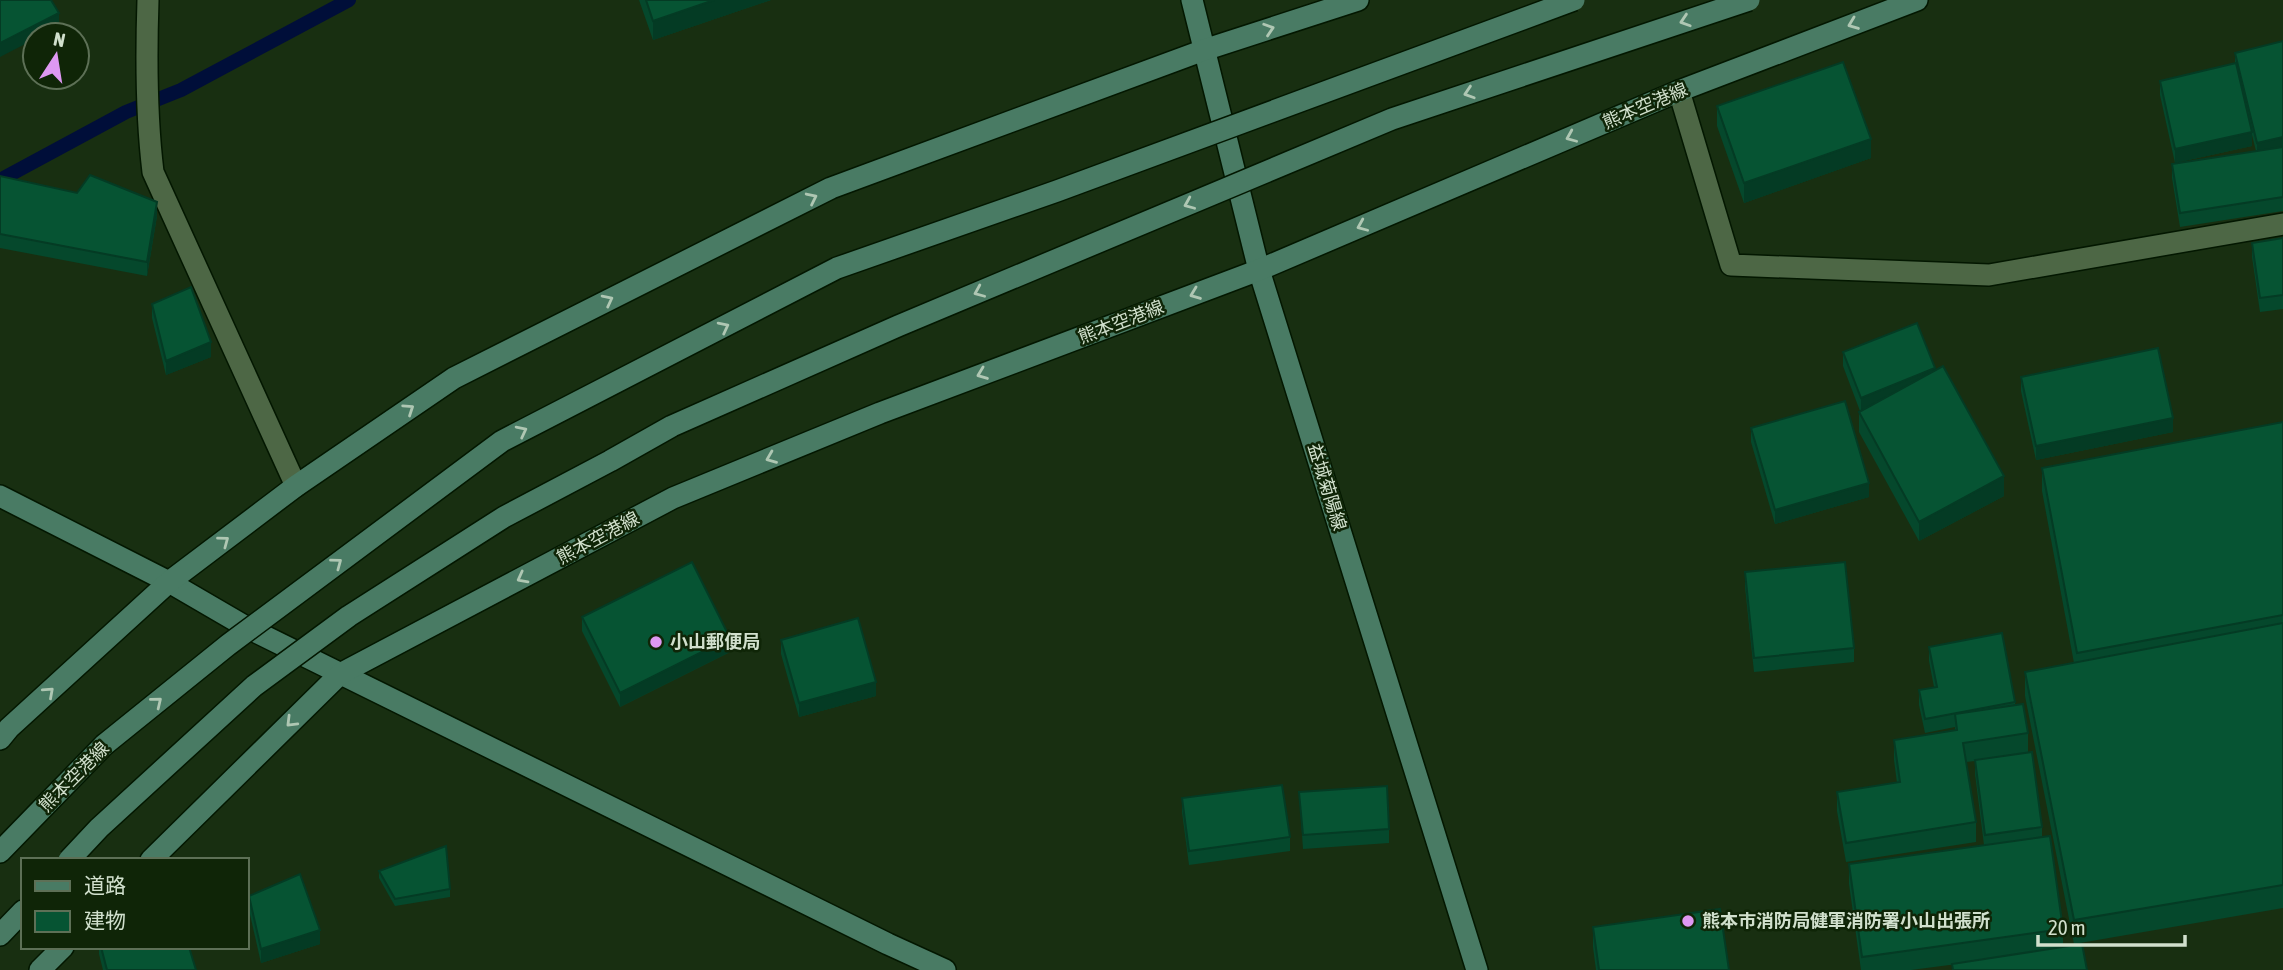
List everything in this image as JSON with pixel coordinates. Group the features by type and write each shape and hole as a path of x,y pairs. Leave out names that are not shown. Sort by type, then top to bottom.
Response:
{"main road":[{"name":"益城菊陽線","path":"1192,0 1259,270 1477,970"},
{"path":"0,739 169,582 296,486 454,378 831,188 1204,50 1359,0"},
{"name":"熊本空港線","path":"0,852 114,737 228,645 502,441 837,268 1056,191 1574,0"},
{"path":"71,858 99,828 254,686 349,616 504,517 672,426 898,326 1392,119 1749,0"},
{"name":"熊本空港線","path":"153,858 340,674 673,498 880,412 1259,270 1679,91 1917,0"},
{"path":"0,496 169,582 248,628 945,970"},
{"path":"0,935 21,913"},
{"path":"40,970 61,949"}],"street":[{"path":"148,0 147,126 153,172 296,486"},
{"path":"1679,91 1731,265 1989,275 2283,225"}],"building":[{"path":"0,0 51,0 59,13 43,21 21,21 21,32 0,43"},
{"path":"646,0 714,0 653,21"},
{"path":"2283,41 2283,137 2257,143 2235,53"},
{"path":"1843,62 1871,139 1744,183 1717,106"},
{"path":"2236,63 2252,132 2175,149 2160,81"},
{"path":"2283,147 2283,197 2180,213 2172,164"},
{"path":"90,175 157,202 147,262 0,234 0,176 77,193"},
{"path":"2283,238 2283,295 2260,298 2252,243"},
{"path":"191,287 211,342 166,361 152,304"},
{"path":"1917,323 1935,368 1861,398 1843,352"},
{"path":"2158,348 2173,418 2036,446 2021,377"},
{"path":"1943,366 2004,476 1919,522 1859,412"},
{"path":"1845,401 1869,483 1775,510 1751,428"},
{"path":"2283,422 2283,615 2077,653 2042,468"},
{"name":"小山郵便局","path":"692,562 730,638 620,693 582,617"},
{"path":"1845,562 1854,648 1754,658 1745,572"},
{"path":"858,618 876,682 799,703 781,640"},
{"path":"2283,623 2283,885 2074,920 2025,672"},
{"path":"2002,633 2015,702 1925,719 1919,690 1937,687 1929,647"},
{"path":"2023,704 2028,733 1963,743 1976,822 1846,843 1837,792 1900,782 1894,740 1957,730 1955,714"},
{"path":"2032,752 2042,827 1985,835 1975,760"},
{"path":"1282,785 1290,837 1189,851 1182,798"},
{"path":"1387,786 1389,829 1303,835 1299,792"},
{"path":"2050,836 2063,929 1862,957 1849,864"},
{"path":"446,846 450,889 395,899 379,871"},
{"path":"300,874 320,930 261,949 249,896"},
{"path":"1720,909 1729,970 1599,970 1593,927"},
{"path":"2082,944 2087,970 1953,970 1952,964"},
{"path":"102,949 190,949 196,970 107,970"}],"waterway":[{"path":"0,180 126,112 181,90 349,0"}],"place":[{"name":"小山郵便局","path":"656,642"},
{"name":"熊本市消防局健軍消防署小山出張所","path":"1688,921"}]}
